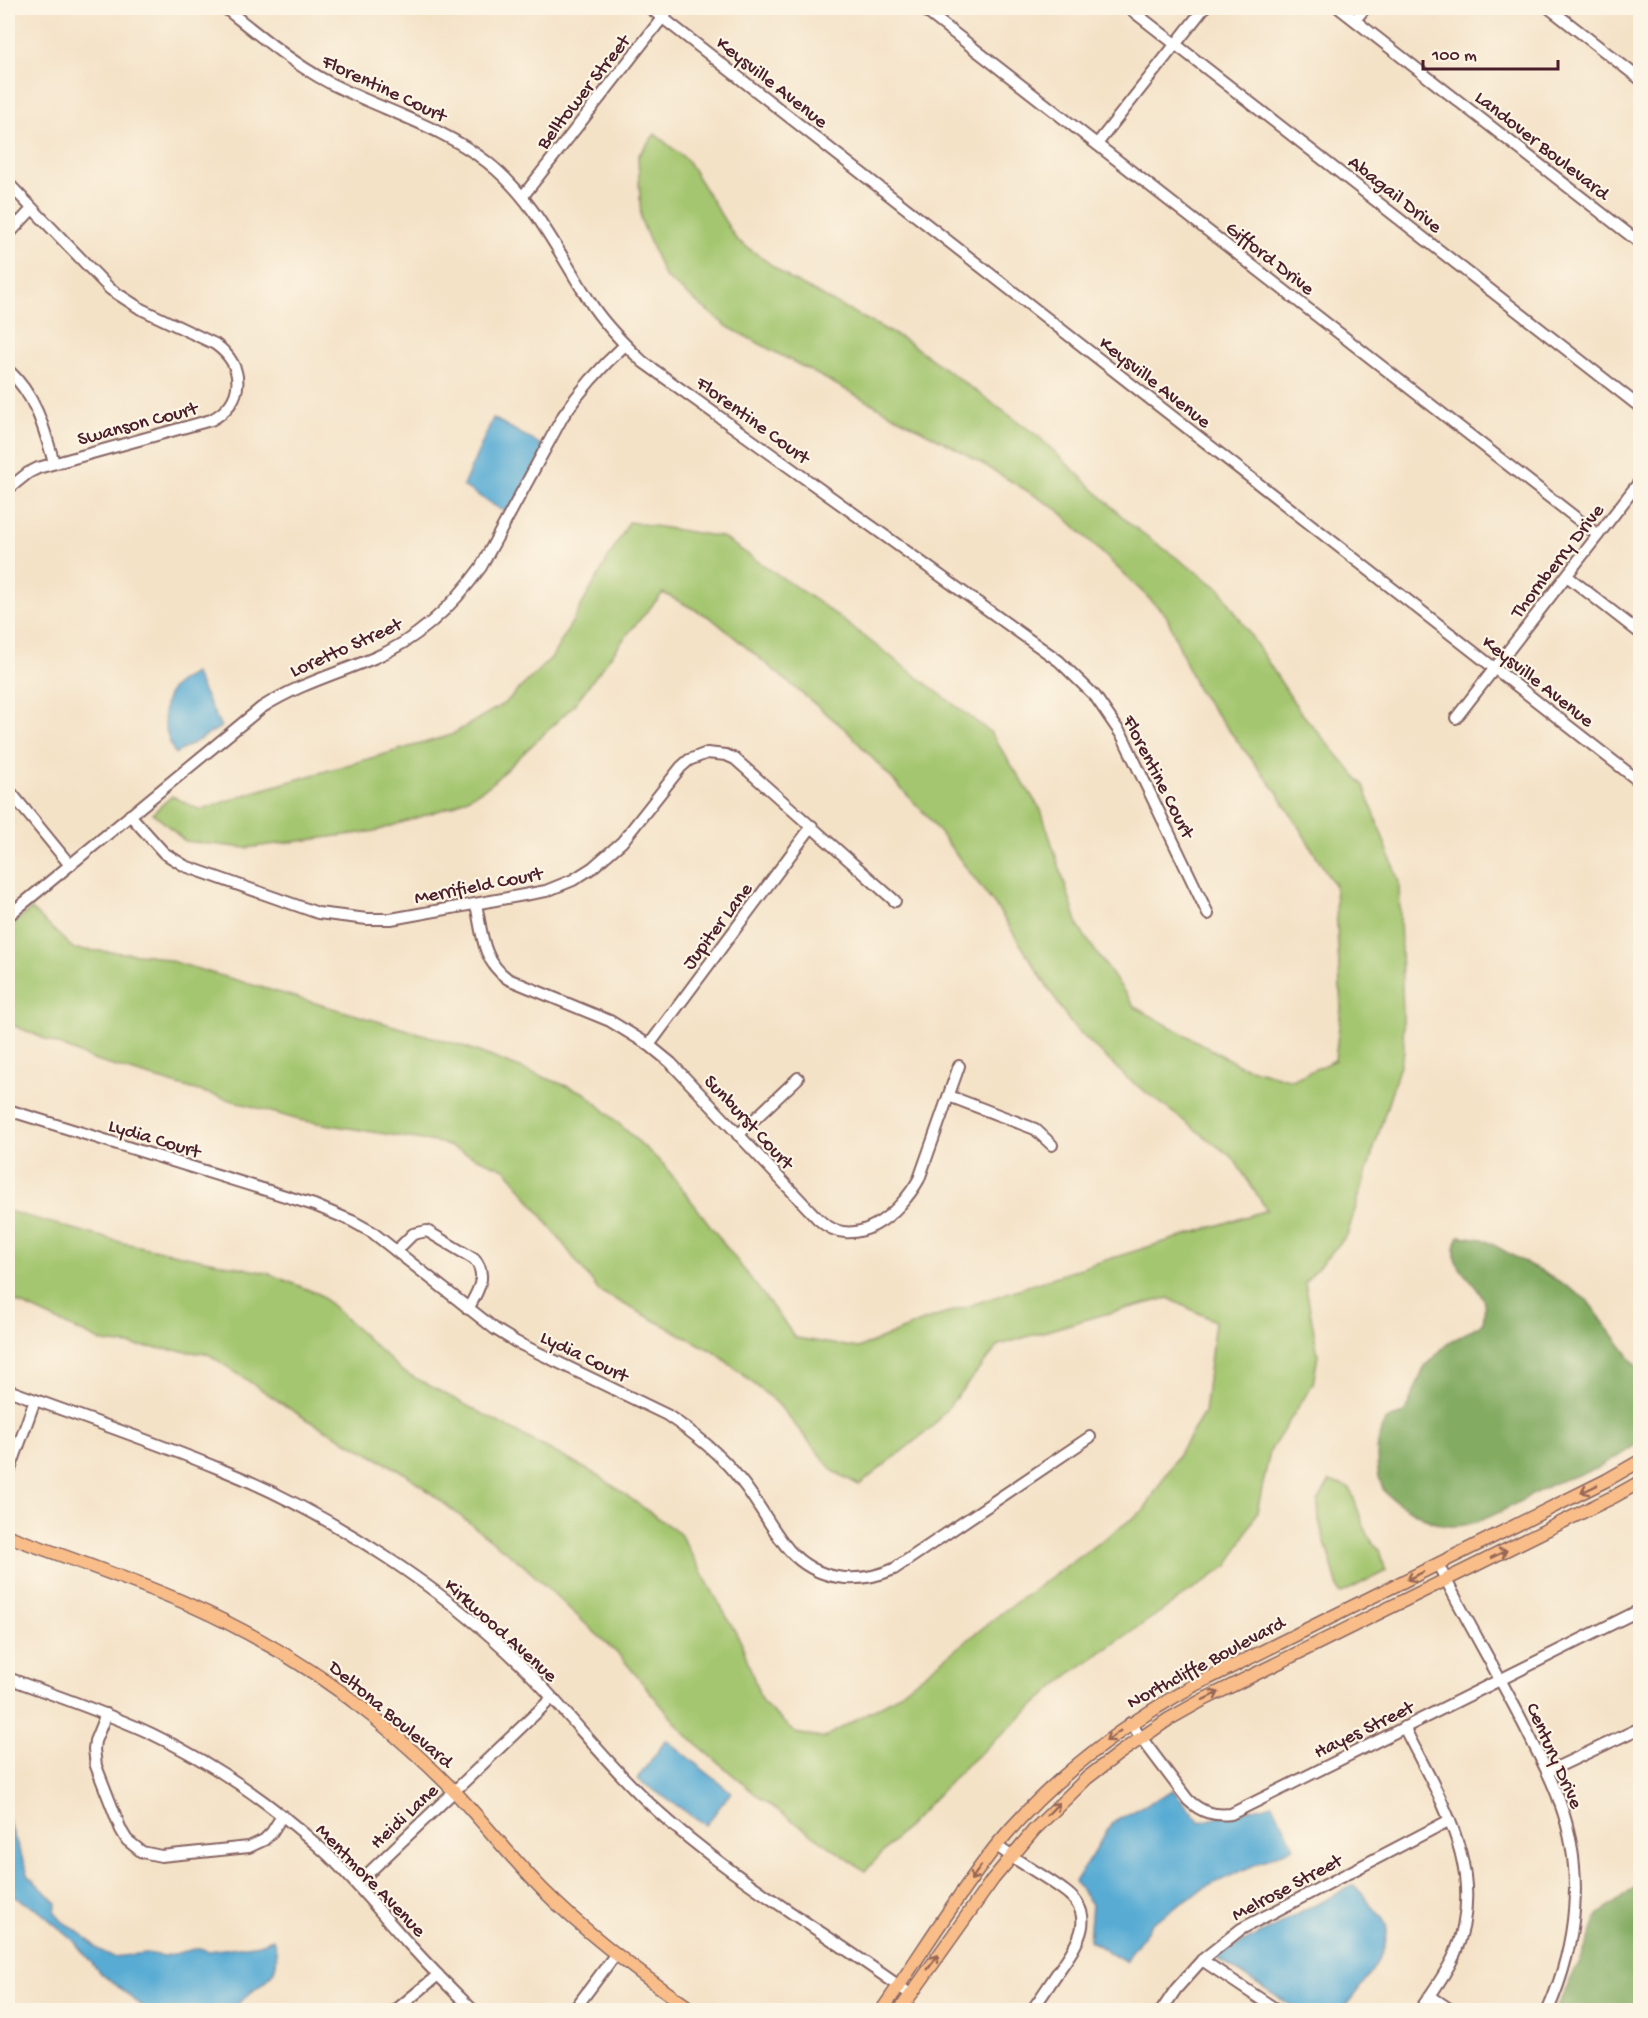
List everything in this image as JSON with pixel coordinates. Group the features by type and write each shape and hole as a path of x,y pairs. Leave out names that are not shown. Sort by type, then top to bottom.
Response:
{"main road":[{"name":"Northcliffe Boulevard","path":"882,2010 997,1846 1048,1790 1076,1764 1130,1723 1193,1686 1639,1465"},
{"name":"Northcliffe Boulevard","path":"900,2010 1011,1857 1060,1802 1139,1738 1201,1701 1641,1482"},
{"name":"Deltona Boulevard","path":"8,1536 181,1601 271,1646 328,1683 371,1715 454,1792 545,1893 615,1954 692,2010"}],"street":[{"name":"Florentine Court","path":"225,8 270,44 317,76 343,90 445,135 487,162 523,196 595,309 625,345 643,362 1059,661 1077,677 1100,703 1123,737 1208,914"},
{"name":"Keysville Avenue","path":"650,8 1641,782"},
{"name":"Belltower Street","path":"523,196 670,8"},
{"name":"Gifford Drive","path":"922,8 1598,536"},
{"name":"Abagail Drive","path":"1129,8 1641,407"},
{"path":"1097,144 1204,8"},
{"name":"Landover Boulevard","path":"1339,8 1641,243"},
{"path":"1355,20 1365,8"},
{"path":"1549,8 1639,75"},
{"name":"Swanson Court","path":"8,183 110,288 141,309 215,344 230,357 237,374 237,392 233,401 226,410 211,420 54,463 28,473 8,489"},
{"path":"8,235 32,209"},
{"path":"8,215 17,225"},
{"name":"Loretto Street","path":"8,916 261,708 301,685 399,646 435,620 452,604 481,567 575,397 592,376 625,345"},
{"path":"8,370 35,405 54,463"},
{"name":"Thornberry Drive","path":"1456,718 1641,481"},
{"path":"1567,576 1641,633"},
{"name":"Merrifield Court","path":"130,815 164,853 185,866 318,913 367,919 391,919 546,891 573,880 592,868 622,842 681,767 689,760 707,753 717,753 735,759 895,901"},
{"path":"8,789 70,864"},
{"name":"Jupiter Lane","path":"649,1045 812,826"},
{"name":"Sunburst Court","path":"476,904 486,953 500,973 508,979 610,1021 649,1045 671,1063 823,1224 839,1232 856,1233 865,1230 892,1213 911,1192 919,1179 959,1066"},
{"path":"738,1135 798,1078"},
{"path":"949,1096 1035,1129 1052,1144"},
{"name":"Lydia Court","path":"8,1110 333,1212 372,1232 495,1329 516,1342 646,1404 688,1429 728,1464 789,1550 812,1568 839,1578 866,1578 894,1569 1090,1437"},
{"path":"396,1251 412,1234 428,1231 474,1259 479,1264 482,1279 468,1309"},
{"name":"Kirkwood Avenue","path":"8,1390 222,1469 294,1503 345,1531 405,1570 463,1614 508,1653 552,1698 615,1770 687,1837 765,1897 910,1994"},
{"path":"8,1475 35,1400"},
{"name":"Century Drive","path":"1438,1564 1501,1679 1547,1772 1566,1823 1573,1858 1574,1918 1566,1963 1548,2010"},
{"name":"Hayes Street","path":"1130,1723 1139,1738 1188,1800 1202,1811 1221,1815 1240,1810 1641,1610"},
{"name":"Mentmore Avenue","path":"8,1678 106,1714 151,1734 207,1764 282,1816 357,1884 438,1975 473,2010"},
{"name":"Heidi Lane","path":"357,1884 552,1698"},
{"path":"106,1714 95,1741 96,1766 121,1830 134,1847 142,1852 161,1856 249,1847 264,1840 282,1816"},
{"path":"1404,1727 1450,1820 1464,1863 1466,1902 1464,1920 1454,1955 1420,2010"},
{"path":"1547,1772 1641,1728"},
{"name":"Melrose Street","path":"1162,2010 1176,1989 1202,1960 1227,1939 1261,1917 1450,1820"},
{"path":"997,1846 1066,1892 1077,1904 1083,1924 1078,1943 1032,2010"},
{"path":"574,2010 615,1954"},
{"path":"1202,1960 1277,2010"},
{"path":"396,2010 438,1975"},
{"path":"1430,1996 1451,2010"}],"green space":[{"path":"655,134 687,160 736,239 792,280 905,340 1038,436 1130,524 1221,590 1299,710 1364,786 1399,882 1404,1052 1347,1235 1305,1282 1318,1355 1313,1384 1270,1451 1257,1512 1229,1565 1071,1673 961,1770 865,1871 760,1798 685,1734 622,1658 521,1563 406,1474 301,1416 208,1354 103,1342 8,1298 8,1211 124,1243 267,1273 319,1294 402,1371 599,1476 680,1534 741,1642 762,1702 795,1733 824,1738 894,1698 1004,1611 1144,1510 1204,1413 1215,1321 1168,1298 999,1345 931,1428 859,1485 833,1471 777,1403 716,1353 599,1291 507,1170 441,1143 299,1120 96,1061 8,1023 8,929 31,909 74,949 150,955 463,1046 585,1093 664,1165 796,1338 858,1348 921,1322 1090,1265 1267,1210 1233,1158 1127,1078 1071,1024 1000,912 927,816 846,730 711,618 663,593 629,632 573,706 489,786 453,806 376,831 246,848 185,841 153,813 172,796 200,810 257,791 451,735 505,703 552,657 629,522 722,537 824,606 990,732 1041,810 1079,928 1135,1007 1239,1065 1292,1080 1335,1060 1341,1009 1335,886 1277,792 1197,689 1166,615 1057,509 961,451 728,327 664,276 641,220 638,156"},
{"path":"1459,1236 1483,1239 1560,1282 1587,1300 1640,1371 1640,1442 1598,1468 1555,1483 1485,1519 1455,1526 1436,1523 1390,1497 1382,1487 1379,1478 1377,1456 1383,1426 1387,1420 1404,1414 1425,1366 1447,1344 1483,1323 1485,1307 1483,1299 1457,1263 1455,1247"},
{"path":"1330,1481 1350,1488 1367,1535 1379,1550 1386,1571 1340,1594 1319,1521 1318,1502"},
{"path":"1640,1884 1640,2010 1555,2010 1583,1955 1598,1915"}],"water":[{"path":"493,418 545,447 511,516 463,486"},
{"path":"194,673 221,727 175,754 166,731 165,705 173,687"},
{"path":"666,1740 731,1792 706,1825 637,1779"},
{"path":"1173,1790 1200,1822 1273,1804 1294,1847 1206,1887 1152,1923 1125,1962 1089,1940 1092,1904 1075,1882 1112,1823"},
{"path":"8,1820 29,1876 56,1903 55,1913 63,1922 82,1934 99,1950 114,1957 146,1953 165,1956 199,1948 209,1951 260,1944 273,1939 276,1965 272,1973 233,2010 147,2010 99,1972 73,1940 39,1911 8,1893"},
{"path":"1354,1885 1386,1925 1387,1935 1372,1970 1342,2010 1298,2010 1215,1957"}]}
